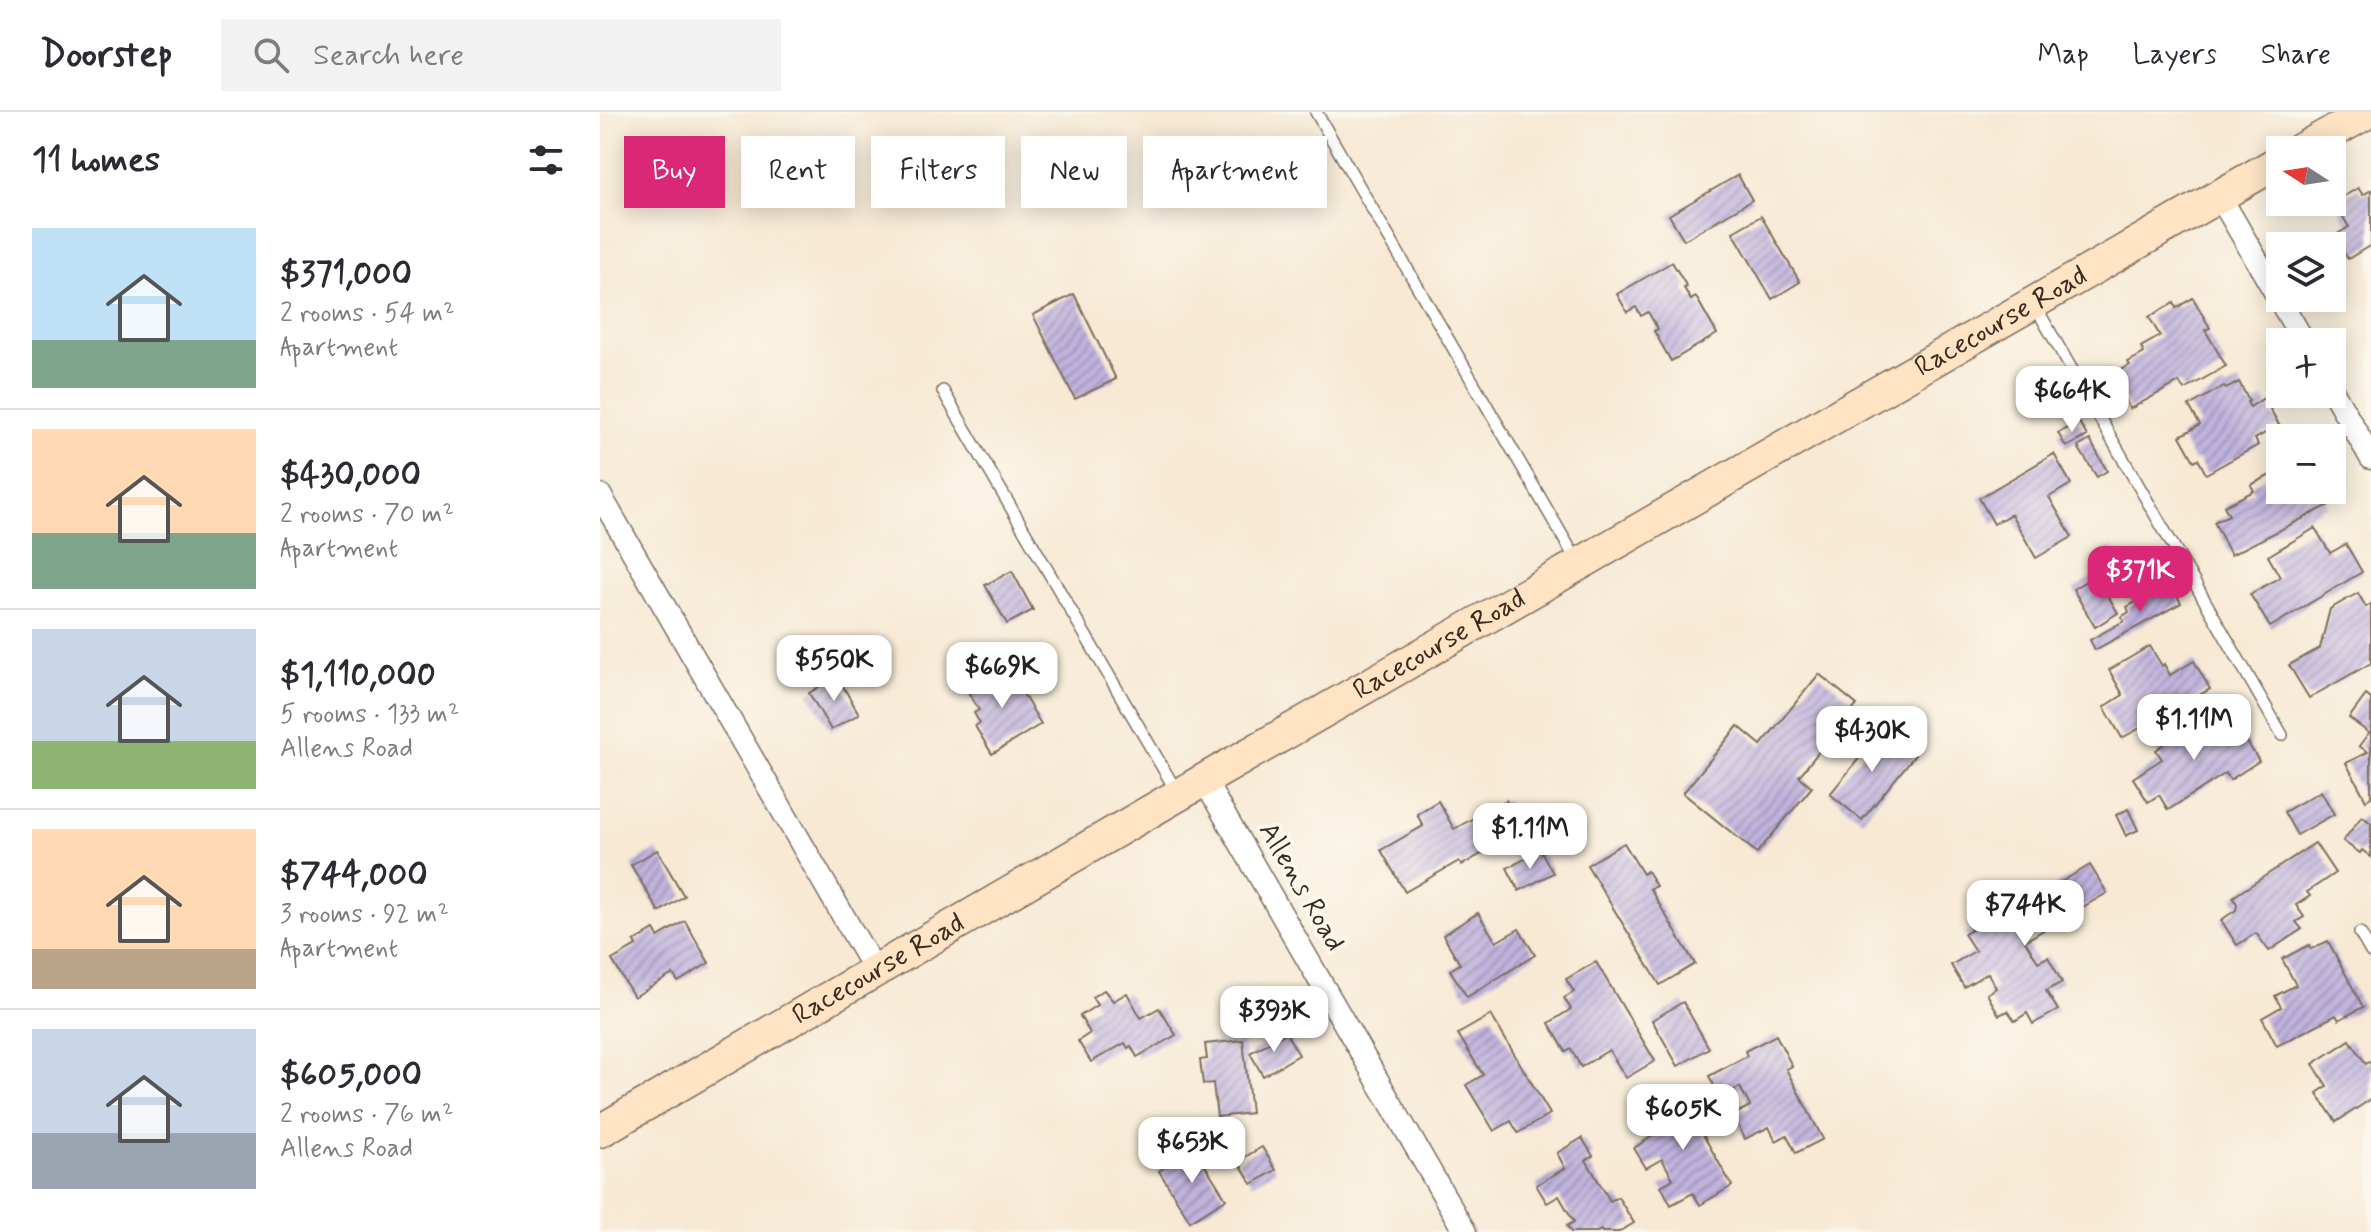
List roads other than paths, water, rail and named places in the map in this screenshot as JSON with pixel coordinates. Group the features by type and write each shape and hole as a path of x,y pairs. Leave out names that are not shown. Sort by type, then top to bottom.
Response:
{"street":[{"path":"2325,136 2368,112"},
{"name":"Racecourse Road","path":"600,1131 2266,169"},
{"path":"2219,195 2296,328"},
{"path":"2342,408 2371,458"},
{"path":"600,495 875,971"},
{"name":"Allens Road","path":"1191,787 1465,1232"}],"lane":[{"path":"1316,112 1579,566"},
{"path":"2033,303 2282,735"},
{"path":"943,391 1191,787"},
{"path":"2360,933 2371,952"}]}
